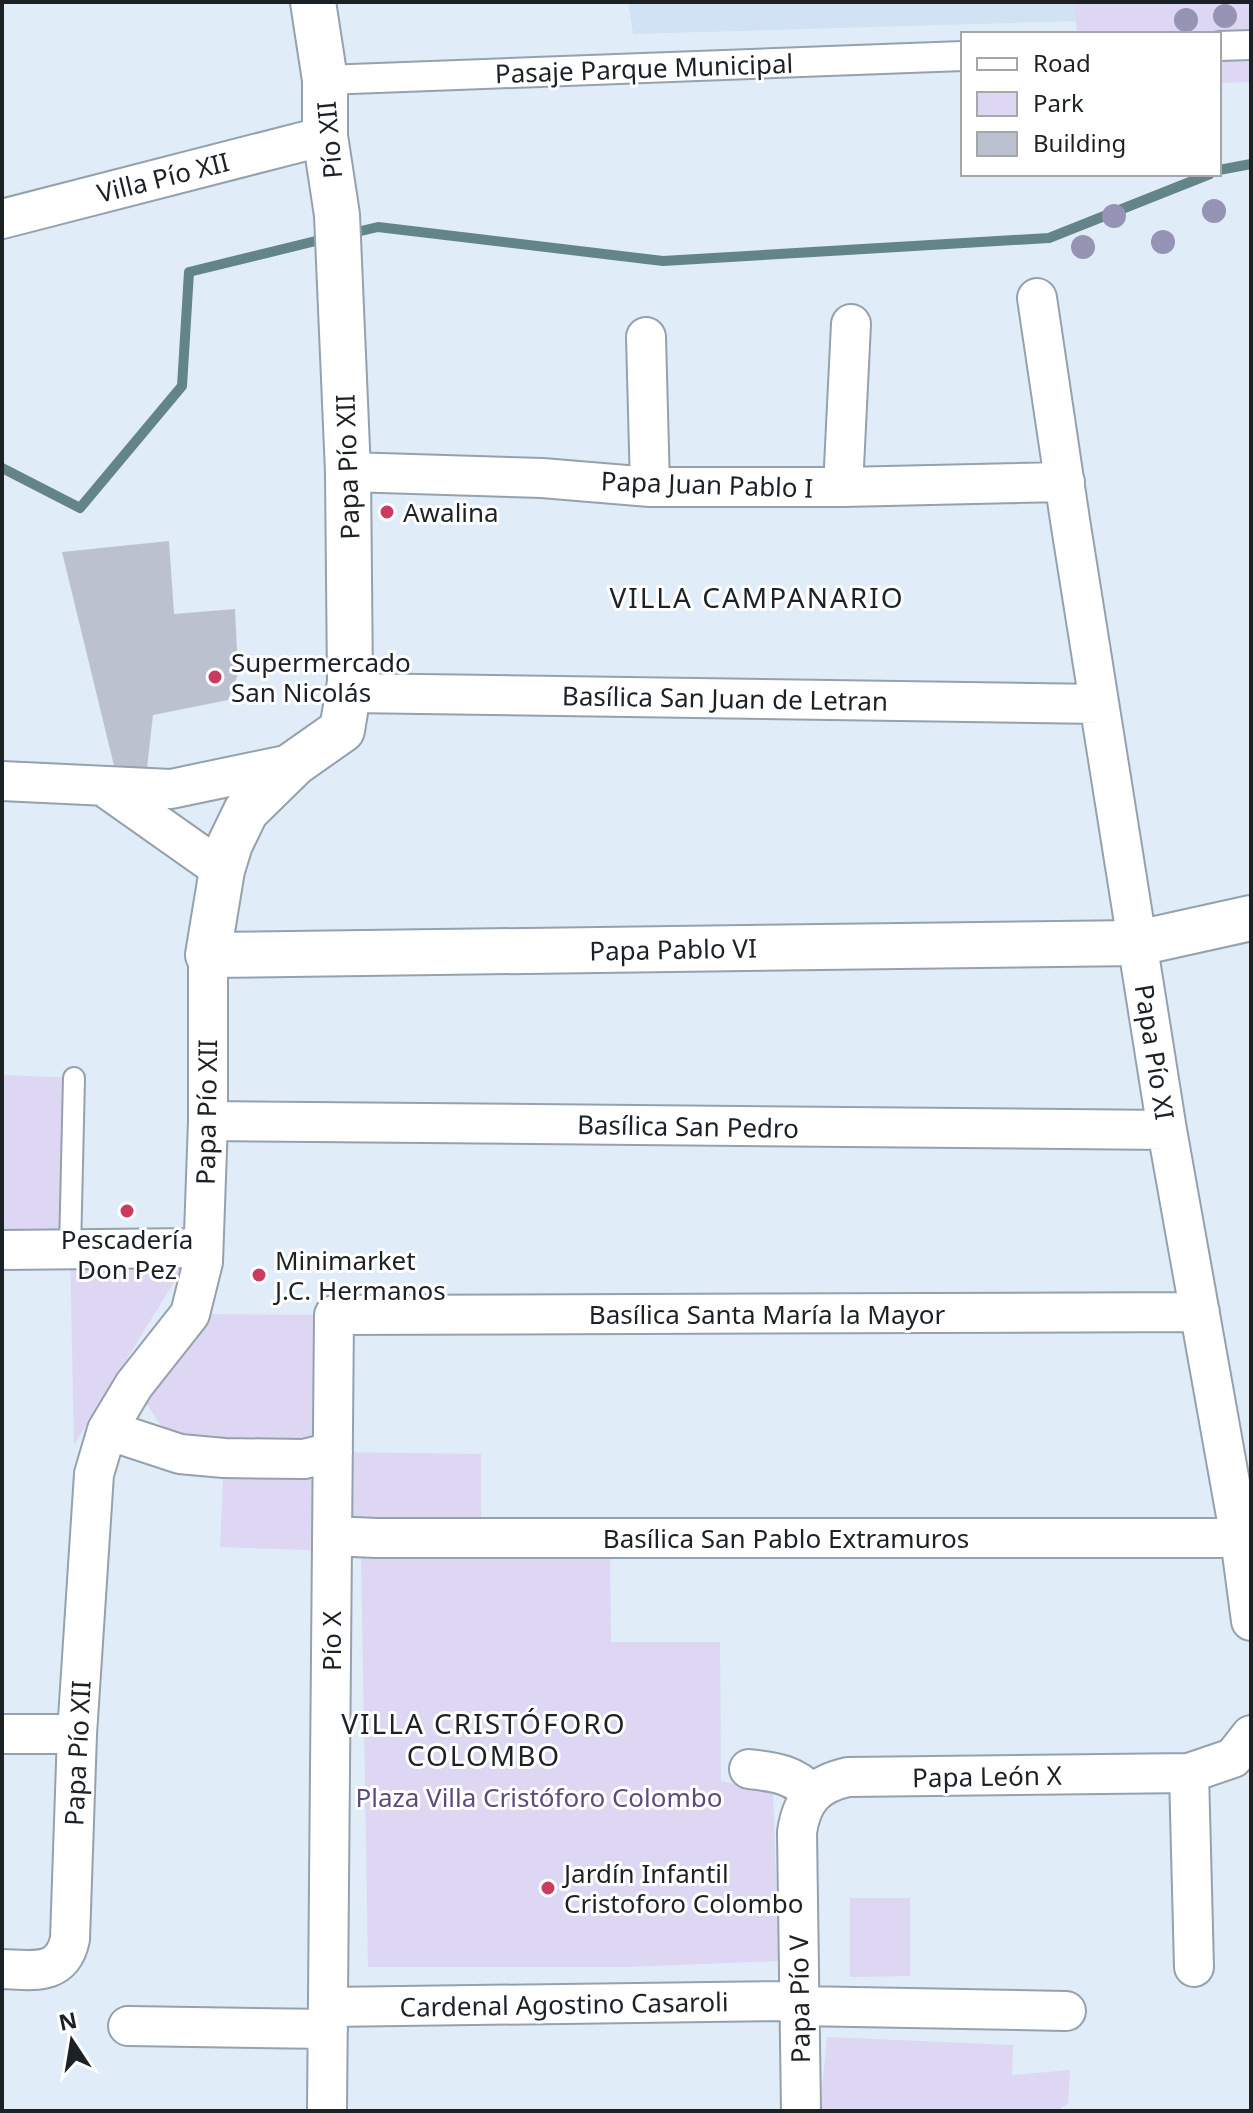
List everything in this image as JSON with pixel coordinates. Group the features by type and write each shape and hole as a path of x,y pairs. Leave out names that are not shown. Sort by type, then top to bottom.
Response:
{"street":[{"name":"Pío XII","path":"313,2 325,80 325,136 337,215 340,278"},
{"path":"1221,46 1251,45"},
{"name":"Pasaje Parque Municipal","path":"325,80 961,56"},
{"name":"Villa Pío XII","path":"2,219 325,136"},
{"name":"Papa Pío XII","path":"2,1969 44,1970 58,1963 70,1939 77,1734 94,1474 107,1430 134,1385 190,1314 203,1262 208,1121 208,955 222,870 246,811 295,763 342,730 350,693 348,472 340,278"},
{"name":"Papa Pío XI","path":"1037,298 1167,1130 1240,1538 1251,1621"},
{"path":"843,487 851,324"},
{"path":"646,337 650,487"},
{"name":"Papa Juan Pablo I","path":"348,472 542,478 650,487 1065,482"},
{"name":"Basílica San Juan de Letran","path":"350,693 1099,704"},
{"path":"2,781 171,789 295,763"},
{"path":"103,786 222,870"},
{"name":"Papa Pablo VI","path":"208,955 1138,943 1251,918"},
{"name":"Basílica San Pedro","path":"208,1121 1167,1130"},
{"path":"2,1250 195,1248 203,1262"},
{"name":"Basílica Santa María la Mayor","path":"334,1315 1200,1312"},
{"name":"Pío X","path":"327,2111 334,1315"},
{"path":"107,1430 180,1454 304,1459 333,1452"},
{"name":"Basílica San Pablo Extramuros","path":"332,1536 1240,1538"},
{"path":"2,1734 77,1734"},
{"name":"Papa León X","path":"812,1794 835,1780 848,1777 1189,1773 1242,1747"},
{"path":"749,1769 784,1774 796,1779 812,1794"},
{"path":"1189,1773 1194,1967"},
{"name":"Papa Pío V","path":"801,2111 797,1832 799,1818 812,1794"},
{"name":"Cardenal Agostino Casaroli","path":"128,2026 785,2001 800,2006 1066,2011"}],"lane":[{"path":"70,1250 74,1078"}],"shaded area":[{"path":"628,2 1075,2 1077,21 633,34"}],"green space":[{"path":"1074,2 1251,2 1251,82 1221,83 1221,32 1077,32"},
{"path":"2,1075 74,1078 70,1249 195,1248 74,1445 70,1250 2,1250"},
{"path":"190,1314 334,1315 333,1452 481,1454 481,1538 332,1551 220,1547 224,1458 180,1454 134,1385"},
{"name":"Plaza Villa Cristóforo Colombo","path":"610,1544 611,1642 720,1642 721,1781 773,1793 779,1961 629,1967 368,1967 361,1547"},
{"path":"850,1898 910,1898 910,1976 850,1977"},
{"path":"827,2037 1013,2045 1012,2075 1070,2070 1068,2104 1056,2111 820,2111"}],"building":[{"path":"169,541 174,614 235,609 238,674 228,700 153,715 146,777 116,774 62,552"}],"waterway":[{"path":"1221,170 1251,164"},
{"path":"348,234 378,227 663,261 1049,238 1205,176"},
{"path":"2,468 80,508 182,386 189,272 328,238"}],"place":[{"name":"Awalina","path":"387,512"},
{"name":"Supermercado San Nicolás","path":"215,677"},
{"name":"Pescadería Don Pez","path":"127,1211"},
{"name":"Minimarket J.C. Hermanos","path":"259,1275"},
{"name":"Jardín Infantil Cristoforo Colombo","path":"548,1888"}],"district":[{"name":"VILLA CAMPANARIO","path":"757,597"},
{"name":"VILLA CRISTÓFORO COLOMBO","path":"484,1739"}]}
